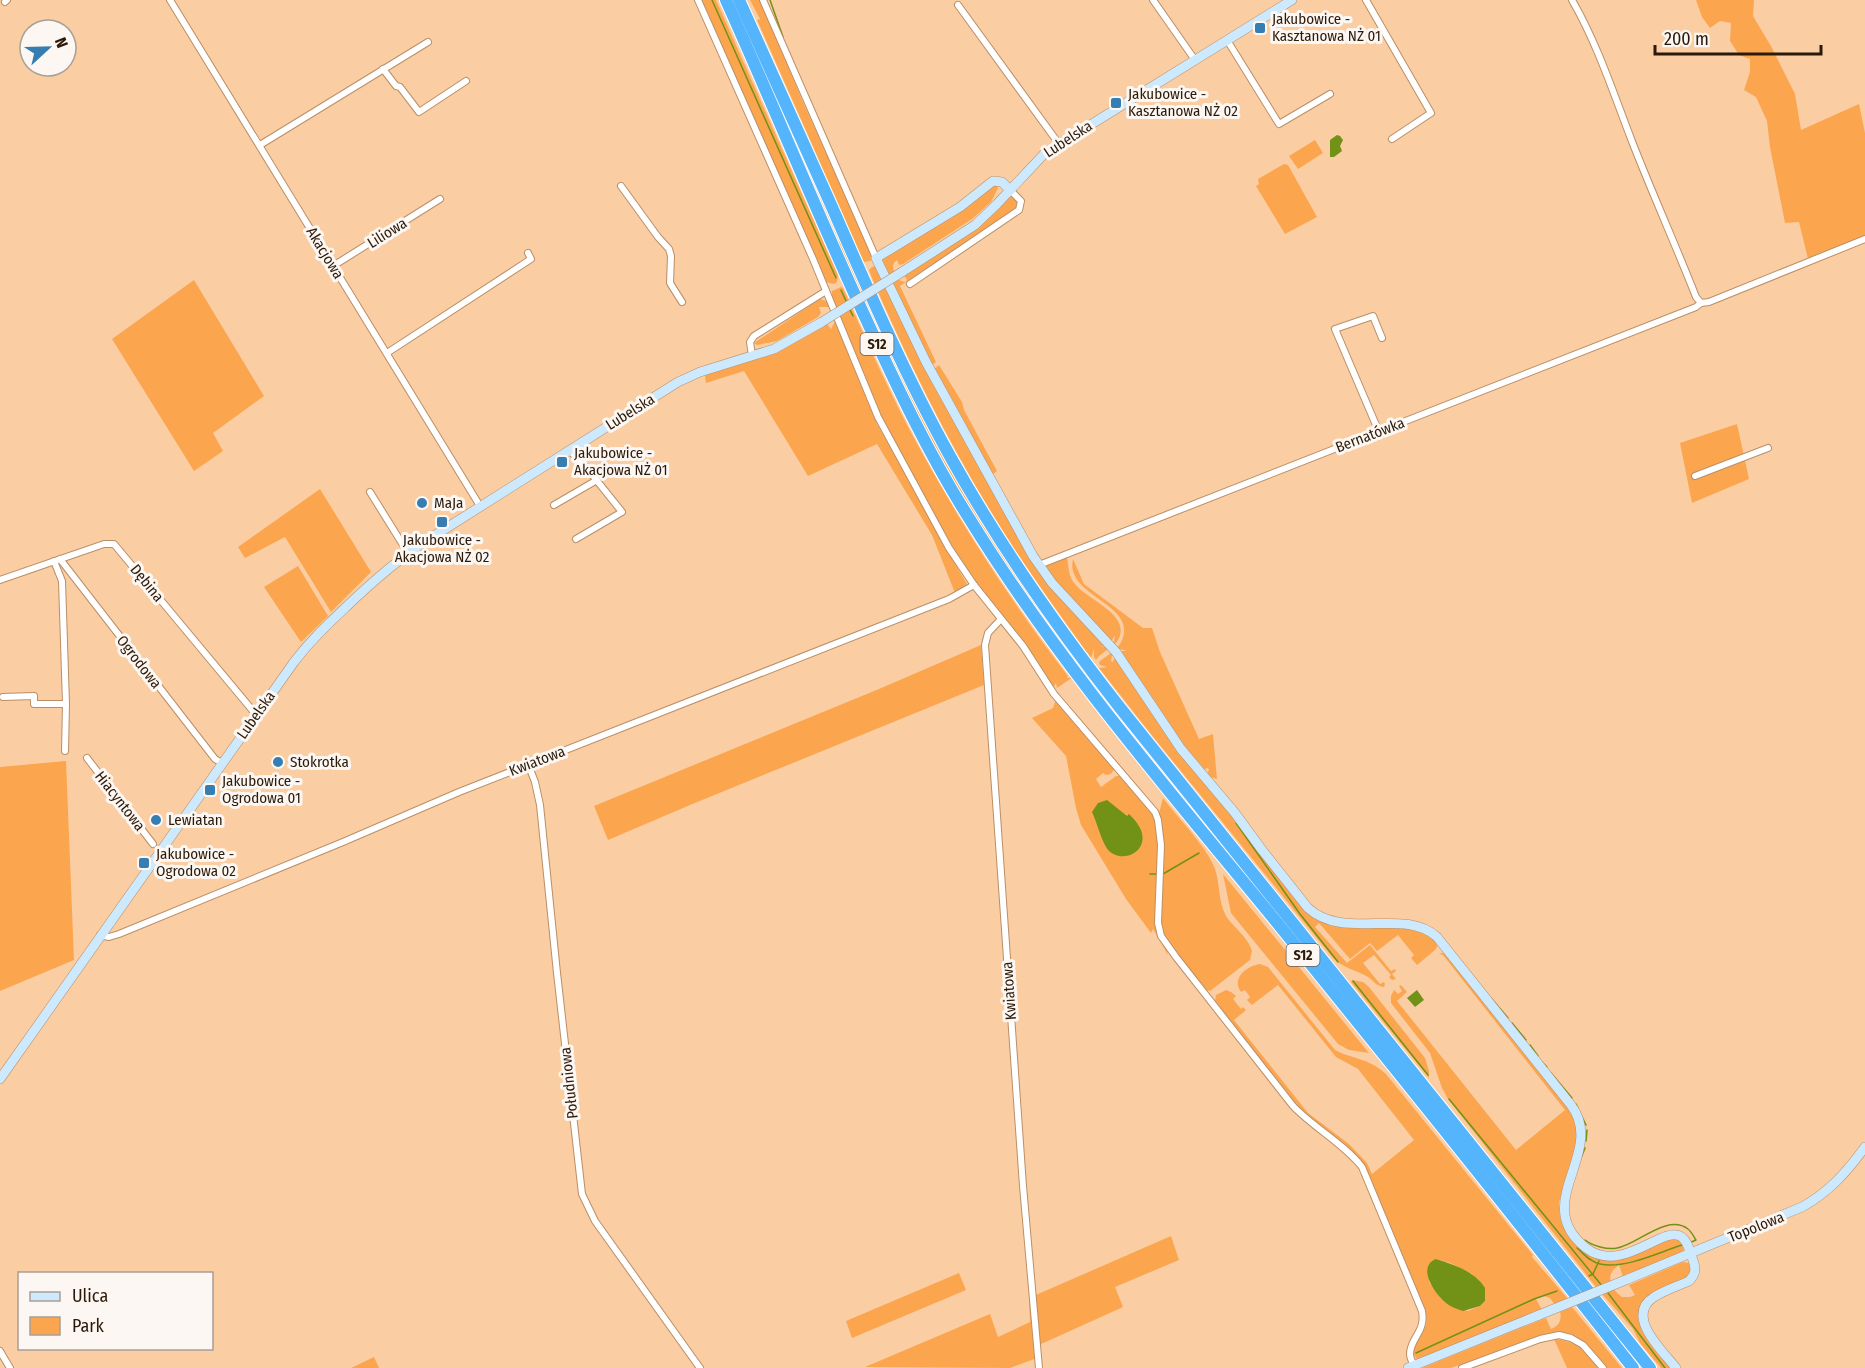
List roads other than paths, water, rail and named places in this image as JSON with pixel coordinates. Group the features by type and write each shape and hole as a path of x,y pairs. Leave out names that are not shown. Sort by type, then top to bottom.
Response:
{"highway":[{"name":"S12","path":"726,0 902,397 967,516 1031,612 1086,686 1633,1368"},
{"name":"S12","path":"739,0 878,311 937,432 972,495 1017,566 1098,679 1650,1368"}],"street":[{"name":"Akacjowa","path":"170,0 480,506"},
{"path":"698,0 826,291 886,435 949,548 974,585 1023,646 1049,688 1148,802 1158,820 1161,845 1157,919 1165,943 1293,1106 1362,1167 1422,1311 1422,1326 1410,1351 1412,1367"},
{"path":"763,0 876,258 926,362 1039,565 1057,589 1110,644 1181,749 1235,813 1308,908 1333,921 1413,925 1431,931 1451,954 1580,1119 1582,1137 1565,1195 1563,1212 1569,1229 1580,1243 1597,1254 1616,1256 1677,1235 1684,1240 1695,1269 1693,1277 1652,1299 1643,1314 1646,1329 1676,1368"},
{"path":"1153,0 1196,60"},
{"name":"Lubelska","path":"0,1079 294,662 313,639 376,579 408,553 480,506 684,379 781,345 902,272 975,225 1038,160 1059,144 1292,0"},
{"path":"1366,0 1431,112 1392,139"},
{"path":"1572,0 1588,28 1651,189 1696,297 1701,303"},
{"path":"958,5 1059,144"},
{"path":"1227,40 1279,124 1330,94"},
{"path":"260,145 428,42"},
{"path":"383,69 396,87 400,87 420,112 466,81"},
{"path":"876,258 960,207 993,181 1002,182 1021,201 1019,210 910,284"},
{"path":"621,186 669,249 670,283 682,302"},
{"name":"Liliowa","path":"333,267 440,199"},
{"name":"Bernatówka","path":"1039,565 1594,348 1701,303 1709,302 1865,239"},
{"path":"387,353 531,259 528,253"},
{"path":"752,356 750,342 754,336 826,291"},
{"path":"1379,432 1335,329 1373,316 1382,338"},
{"path":"1695,476 1768,448"},
{"path":"569,450 622,512 576,539"},
{"path":"554,505 597,480"},
{"path":"370,492 408,553"},
{"name":"Dębina","path":"0,580 108,543 117,546 209,659 257,713"},
{"path":"57,560 62,581 66,704 65,751"},
{"name":"Ogrodowa","path":"57,560 215,759 222,763"},
{"name":"Kwiatowa","path":"100,935 112,937 128,931 528,764 949,599 974,585"},
{"name":"Kwiatowa","path":"1001,619 988,633 985,645 1023,1186 1039,1368"},
{"path":"3,697 34,696 34,704 66,704"},
{"name":"Hiacyntowa","path":"87,758 153,844"},
{"name":"Południowa","path":"528,764 540,805 556,973 582,1194 595,1221 700,1368"},
{"name":"Topolowa","path":"1412,1367 1785,1216 1813,1201 1838,1180 1865,1147"},
{"path":"1462,1368 1540,1339 1559,1335 1571,1338 1583,1345 1604,1368"},
{"path":"0,1351 10,1368"}],"waterway":[{"path":"712,0 836,278"},
{"path":"770,0 783,37"},
{"path":"841,290 847,303"},
{"path":"850,310 853,316"},
{"path":"1236,823 1300,914 1338,962"},
{"path":"1163,874 1199,853"},
{"path":"1150,874 1159,874"},
{"path":"1353,981 1428,1075"},
{"path":"1491,998 1508,1018"},
{"path":"1512,1023 1526,1040"},
{"path":"1530,1045 1538,1056"},
{"path":"1542,1062 1547,1067"},
{"path":"1551,1073 1572,1098"},
{"path":"1449,1099 1603,1287"},
{"path":"1576,1104 1586,1125"},
{"path":"1586,1141 1587,1130"},
{"path":"1581,1158 1585,1148"},
{"path":"1585,1240 1600,1247 1617,1248 1662,1227 1680,1225 1689,1230 1696,1240 1689,1243"},
{"path":"1577,1248 1593,1262 1610,1265 1631,1262 1682,1245"},
{"path":"1589,1276 1593,1274 1599,1261"},
{"path":"1416,1353 1534,1299 1557,1291"},
{"path":"1608,1293 1665,1368"}],"place":[{"name":"Jakubowice - Kasztanowa NŻ 01","path":"1260,28"},
{"name":"Jakubowice - Kasztanowa NŻ 02","path":"1116,103"},
{"name":"Jakubowice - Akacjowa NŻ 01","path":"562,462"},
{"name":"MaJa","path":"422,503"},
{"name":"Jakubowice - Akacjowa NŻ 02","path":"442,522"},
{"name":"Stokrotka","path":"278,762"},
{"name":"Jakubowice - Ogrodowa 01","path":"210,790"},
{"name":"Lewiatan","path":"156,820"},
{"name":"Jakubowice - Ogrodowa 02","path":"144,863"}]}
